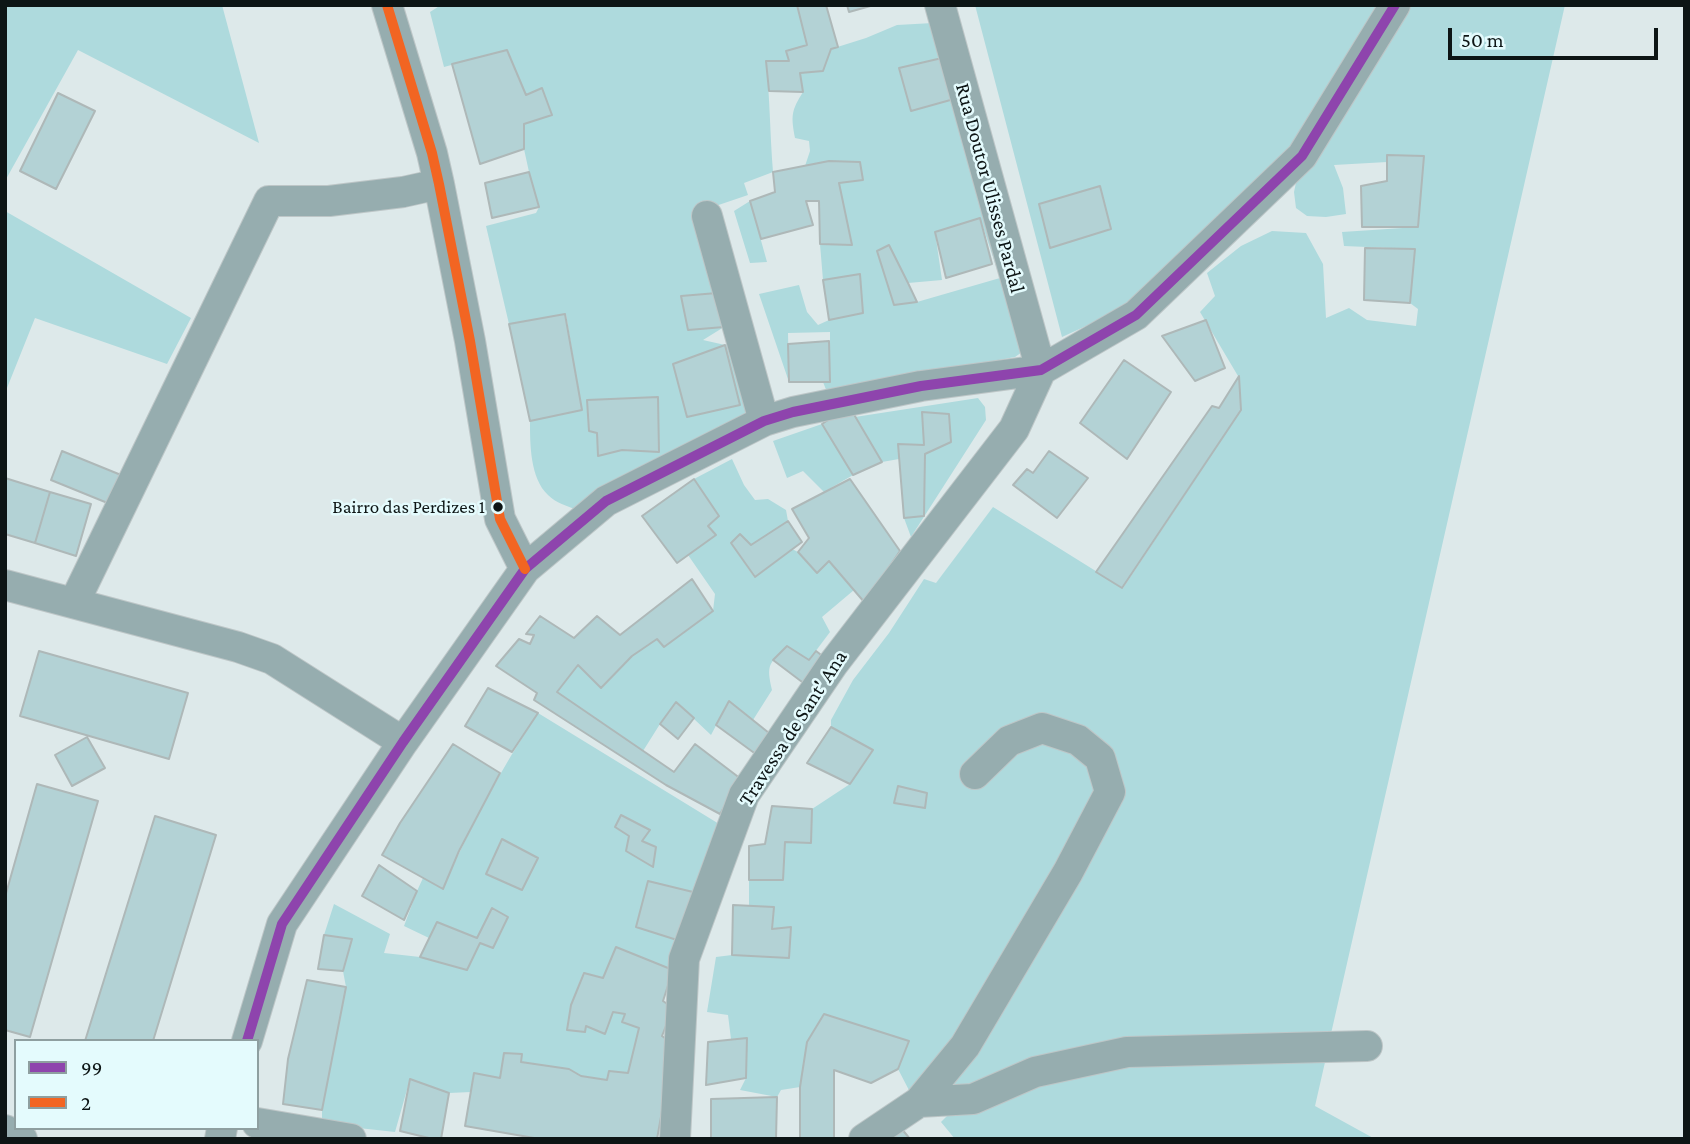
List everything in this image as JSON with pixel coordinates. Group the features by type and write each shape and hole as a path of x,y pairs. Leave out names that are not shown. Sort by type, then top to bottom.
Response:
{"street":[{"path":"387,5 439,184 470,341 500,519 525,569"},
{"name":"Rua Doutor Ulisses Pardal","path":"940,5 1041,370"},
{"path":"248,1039 282,924 403,742 525,569 606,501 764,421 793,412 921,386 1041,370 1136,315 1302,156 1395,5"},
{"path":"74,603 269,201 329,201 403,192 439,184"},
{"path":"707,216 764,421"},
{"name":"Travessa de Sant' Ana","path":"674,1139 684,959 744,795 833,664 1014,429 1041,370"},
{"path":"5,585 238,647 272,660 403,742"},
{"path":"864,1139 919,1102 965,1046 1068,872 1110,792 1100,758 1078,740 1042,728 1009,741 975,775"},
{"path":"919,1102 973,1099 1035,1072 1127,1052 1367,1046"},
{"path":"259,1123 351,1139"},
{"path":"5,1130 22,1139"}],"shaded area":[{"path":"5,5 222,5 259,143 78,50 5,181"},
{"path":"441,5 797,5 807,45 786,51 789,61 766,61 773,172 744,183 748,195 695,213 717,293 681,296 688,330 724,327 703,340 725,345 733,340 753,403 742,417 577,510 554,500 542,488 534,470 530,440 530,421 580,400 566,314 509,324 486,226 536,213 539,207 524,149 524,124 552,114 542,88 526,95 507,50 444,67 430,12","holes":["725,345 739,405 687,417 673,365"]},
{"path":"975,5 1383,5 1280,165 1132,305 1062,337"},
{"path":"1405,5 1565,5 1330,1038 1129,1046 953,1094 952,1065 912,1096 898,1069 909,1041 824,1014 807,1042 800,1087 781,1090 777,1097 740,1090 746,1078 747,1038 731,1039 728,1015 707,1012 716,957 789,957 791,928 772,929 774,907 749,906 749,880 783,880 785,842 811,843 812,809 850,784 872,750 831,727 831,720 853,680 889,633 924,579 936,583 993,507 1123,588 1241,410 1238,376 1200,312 1215,296 1207,273 1241,246 1272,231 1306,233 1323,264 1326,318 1349,308 1367,320 1416,326 1418,309 1410,303 1414,249 1344,246 1342,232 1418,227 1423,156 1387,155 1387,162 1334,165 1343,188 1346,214 1307,216 1296,208 1294,192 1297,178"},
{"path":"933,23 942,58 899,68 911,111 954,99 1025,350 1015,357 827,392 823,382 830,381 830,332 788,333 789,382 759,294 799,285 807,312 818,325 863,313 860,274 823,280 820,244 852,245 839,183 863,180 860,162 829,161 805,166 810,151 809,141 795,138 793,124 794,109 803,92 800,73 823,71 831,49 897,25","holes":["980,218 1000,278 917,302 894,305 877,251 908,283 942,280 935,232"]},
{"path":"750,201 767,262 750,263 734,211"},
{"path":"5,211 191,318 167,364 35,318 5,393"},
{"path":"978,398 985,407 986,420 911,537 904,518 923,516 925,454 951,442 949,414 923,412 924,445 898,444 899,459 882,462 855,417"},
{"path":"822,424 853,475 824,492 803,471 787,478 773,441"},
{"path":"732,459 744,485 755,500 768,499 786,510 788,521 751,545 740,535 731,543 754,577 792,549 817,573 829,561 854,590 822,617 830,632 809,660 787,646 773,661 769,669 772,690 753,720 729,701 711,735 676,702 643,751 557,692 578,665 602,688 632,656 657,639 664,647 713,611 715,594 688,555 708,526 719,516 694,479"},
{"path":"538,713 724,827 693,892 648,881 636,927 677,940 673,970 617,947 603,978 583,973 571,1005 567,1030 585,1032 586,1026 605,1034 613,1012 625,1014 623,1022 639,1028 628,1073 609,1071 607,1080 581,1076 569,1069 521,1062 522,1055 504,1054 500,1078 474,1073 471,1092 449,1093 410,1079 395,1132 322,1124 322,1110 346,987 343,971 352,940 324,935 334,904 390,934 384,953 420,957 429,938 404,926 423,878 443,889 486,799"},
{"path":"1328,1049 1315,1106 1375,1139 955,1139 941,1122 962,1101 1117,1060"}],"building":[{"path":"797,5 826,5 838,47 831,49 823,71 800,73 803,92 769,91 766,61 789,61 786,51 807,45"},
{"path":"847,5 874,5 849,12"},
{"path":"507,50 526,95 542,88 552,115 524,124 524,149 480,164 452,64"},
{"path":"942,58 954,99 911,111 899,68"},
{"path":"58,93 95,111 56,189 20,171"},
{"path":"1387,155 1424,156 1418,227 1362,227 1361,186 1387,181"},
{"path":"829,161 860,162 863,180 839,183 852,245 820,244 819,201 806,201 813,225 761,239 750,201 775,192 773,172"},
{"path":"529,172 539,207 492,218 485,183"},
{"path":"1100,186 1111,229 1050,248 1039,204"},
{"path":"980,218 992,264 946,278 935,232"},
{"path":"889,245 917,302 894,305 877,251"},
{"path":"1365,248 1415,249 1410,303 1364,300"},
{"path":"860,274 863,313 829,320 823,280"},
{"path":"717,293 724,327 688,330 681,296"},
{"path":"565,314 582,410 530,421 509,324"},
{"path":"1206,320 1225,368 1195,381 1162,336"},
{"path":"829,341 830,382 789,382 788,344"},
{"path":"725,345 740,405 687,417 673,364"},
{"path":"1124,360 1171,392 1127,459 1080,423"},
{"path":"1239,376 1241,410 1122,588 1096,572 1212,406 1219,408"},
{"path":"658,397 659,452 622,450 598,456 597,433 589,431 587,400"},
{"path":"849,406 882,462 853,475 822,424"},
{"path":"922,412 949,414 951,442 925,454 924,516 904,518 898,444 924,445"},
{"path":"62,451 121,475 110,504 51,480"},
{"path":"1049,451 1088,478 1057,518 1013,485 1027,469 1033,473"},
{"path":"5,478 50,492 35,543 5,534"},
{"path":"694,479 719,516 708,526 716,535 677,563 642,516"},
{"path":"850,479 900,551 865,603 829,561 817,573 798,552 809,538 792,509"},
{"path":"50,492 91,504 76,556 35,543"},
{"path":"788,521 802,542 755,577 731,543 740,534 751,545"},
{"path":"692,579 713,611 664,647 657,639 632,656 601,688 578,665 557,692 674,772 695,744 741,779 720,814 666,785 534,700 537,693 496,666 519,639 530,644 534,635 526,634 540,616 574,638 597,616 620,635"},
{"path":"787,646 809,660 816,651 833,664 814,691 773,660"},
{"path":"39,651 188,693 169,759 20,716"},
{"path":"488,688 538,713 512,752 465,726"},
{"path":"729,701 774,737 757,755 716,725"},
{"path":"676,702 694,718 678,739 660,724"},
{"path":"831,727 873,750 850,784 807,763"},
{"path":"87,737 105,768 72,786 55,755"},
{"path":"453,744 500,773 459,851 443,889 382,855"},
{"path":"37,784 98,801 30,1037 5,1030 5,897"},
{"path":"898,786 927,793 925,808 894,803"},
{"path":"772,806 812,809 811,843 785,842 783,880 749,880 749,846 765,844"},
{"path":"621,815 650,830 642,841 656,847 653,867 626,851 629,836 615,827"},
{"path":"155,816 216,835 154,1039 86,1039"},
{"path":"502,839 538,858 522,890 486,874"},
{"path":"379,865 417,891 404,920 362,896"},
{"path":"648,881 693,892 677,940 636,927"},
{"path":"733,905 774,907 772,929 791,927 789,958 732,955"},
{"path":"492,908 508,917 493,948 480,943 467,970 420,957 437,922 477,938"},
{"path":"324,935 352,939 343,971 318,969"},
{"path":"616,947 673,970 663,1001 673,1008 662,1036 674,1045 657,1139 540,1139 465,1126 474,1073 500,1078 504,1053 522,1054 521,1062 569,1069 581,1076 607,1080 609,1071 628,1073 639,1028 622,1022 625,1014 613,1012 605,1034 586,1026 585,1032 567,1030 571,1005 584,973 603,978"},
{"path":"307,980 346,987 322,1110 283,1104 288,1059"},
{"path":"824,1014 909,1041 898,1069 871,1083 834,1070 834,1139 800,1139 800,1087 807,1042"},
{"path":"747,1038 746,1078 706,1085 708,1042"},
{"path":"410,1079 449,1093 441,1139 400,1131"},
{"path":"777,1097 776,1139 711,1139 711,1099"},
{"path":"901,1128 910,1139 887,1139"}],"transit line":[{"name":"2","path":"387,5 439,184 470,341 500,519 525,569"},
{"name":"99","path":"248,1039 282,924 403,742 525,569 606,501 764,421 793,412 921,386 1041,370 1136,315 1302,156 1395,5"}],"place":[{"name":"Bairro das Perdizes 1","path":"498,507"}]}
